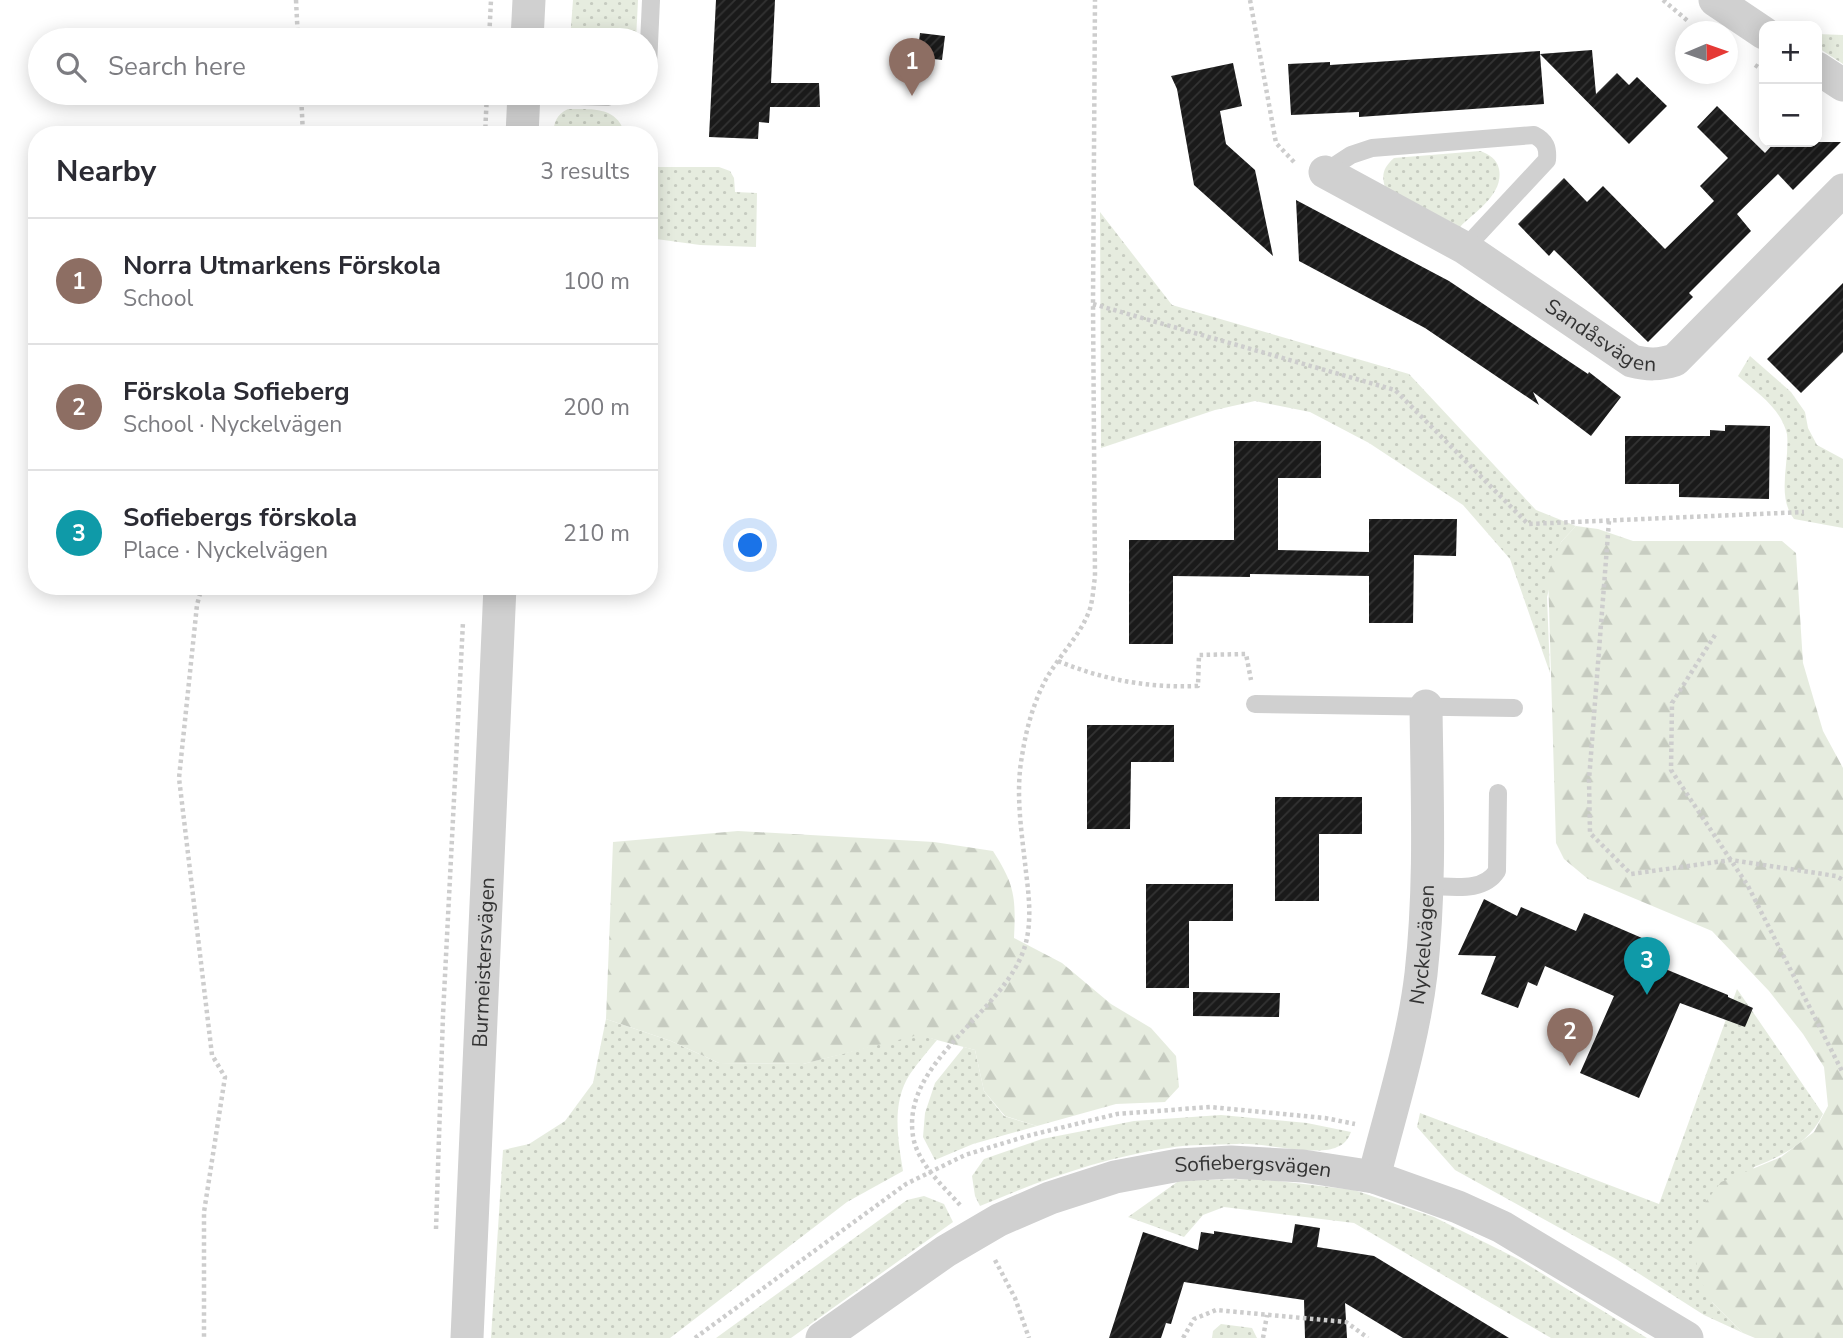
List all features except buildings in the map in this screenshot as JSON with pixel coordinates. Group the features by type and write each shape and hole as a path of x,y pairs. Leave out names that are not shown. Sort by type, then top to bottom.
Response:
{"street":[{"path":"528,28 529,0"},
{"path":"1715,0 1759,30"},
{"path":"1822,71 1843,85"},
{"path":"522,126 523,105"},
{"name":"Sandåsvägen","path":"1325,172 1465,248 1632,361 1646,365 1661,365 1675,360 1843,190"},
{"name":"Burmeistersvägen","path":"467,1338 500,595"},
{"name":"Nyckelvägen","path":"1374,1177 1406,1049 1420,977 1428,886 1426,706"},
{"name":"Sofiebergsvägen","path":"822,1338 946,1251 999,1220 1050,1198 1115,1177 1179,1165 1231,1161 1303,1166 1374,1177 1458,1207 1502,1227 1687,1338"}],"lane":[{"path":"650,28 651,0"},
{"path":"1325,172 1351,155 1372,148 1534,135 1543,139 1548,150 1547,160 1465,248"},
{"path":"1255,704 1514,708"},
{"path":"1428,886 1481,886 1492,879 1497,871 1498,793"}],"path":[{"path":"296,0 297,28"},
{"path":"490,28 491,0"},
{"path":"967,1212 921,1157 913,1137 913,1106 923,1081 1017,968 1027,942 1030,904 1019,800 1021,759 1032,711 1046,680 1089,612 1095,577 1093,304 1096,0"},
{"path":"1250,0 1276,143 1293,162 1325,172"},
{"path":"1663,0 1687,21"},
{"path":"302,105 303,126"},
{"path":"485,126 486,105"},
{"path":"1093,304 1395,390 1528,524 1804,512"},
{"path":"1609,521 1589,780 1590,833 1630,874 1731,860 1836,876 1843,880"},
{"path":"200,595 179,778 212,1055 225,1077 204,1212 204,1338"},
{"path":"436,1238 443,1015 463,614"},
{"path":"1715,635 1672,703 1671,770 1748,886 1843,1073"},
{"path":"1058,661 1091,675 1131,684 1185,687 1198,686 1199,655 1246,654 1255,704"},
{"path":"993,1257 1015,1298 1029,1338"},
{"path":"1183,1338 1194,1319 1216,1310 1346,1322 1368,1338"},
{"path":"1263,1338 1267,1315"}],"green space":[{"path":"573,0 638,0 637,28 571,28"},
{"path":"1822,34 1843,35 1843,64 1822,50"},
{"path":"568,109 603,111 617,119 622,126 554,126 561,114"},
{"path":"1480,151 1492,157 1498,165 1497,186 1487,201 1460,227 1385,187 1384,171 1394,158"},
{"path":"658,167 719,167 730,171 734,178 735,192 757,193 756,247 700,245 658,239"},
{"path":"1100,212 1172,305 1409,374 1536,510 1576,526 1561,542 1547,597 1550,673 1510,559 1463,505 1369,443 1310,412 1255,401 1215,410 1101,448"},
{"path":"1750,356 1791,392 1805,412 1808,428 1817,445 1843,459 1843,528 1794,519 1789,510 1785,489 1787,434 1774,409 1738,376"},
{"path":"1576,526 1598,529 1633,541 1782,541 1796,553 1803,663 1823,731 1843,768 1843,1338 1755,1338 1743,1333 1712,1302 1698,1276 1694,1242 1701,1208 1721,1182 1781,1157 1814,1132 1828,1106 1824,1067 1803,1034 1769,991 1712,931 1588,879 1564,859 1556,843 1548,573 1561,542"},
{"path":"738,831 934,842 993,851 1010,883 1015,912 1014,938 1062,963 1111,1004 1151,1028 1176,1056 1179,1087 1165,1102 1116,1104 1037,1126 1005,1116 984,1091 975,1050 918,1035 803,1064 719,1063 671,1041 606,1019 613,842"},
{"path":"1737,989 1823,1114 1811,1133 1794,1147 1754,1167 1712,1302 1743,1333 1704,1315 1616,1259 1455,1170 1417,1127 1420,1113 1659,1204"},
{"path":"606,1019 671,1041 719,1063 803,1064 918,1034 937,1040 910,1074 900,1097 899,1146 903,1171 847,1202 670,1338 491,1338 503,1150 529,1144 565,1121 593,1083"},
{"path":"964,1047 975,1050 984,1091 1004,1116 1037,1126 973,1144 935,1160 923,1137 925,1113 935,1083"},
{"path":"1221,1115 1307,1123 1351,1132 1342,1144 1328,1150 1248,1144 1193,1145 1143,1152 1072,1171 980,1206 975,1196 972,1176 984,1159 1042,1139 1134,1121"},
{"path":"1262,1179 1354,1190 1434,1217 1520,1260 1647,1338 1551,1338 1354,1223 1224,1207 1203,1215 1184,1237 1128,1217 1180,1180"},
{"path":"924,1196 944,1204 953,1222 791,1338 716,1338 907,1200"},
{"path":"1221,1324 1252,1328 1257,1338 1212,1338 1213,1331"}],"place":[{"name":"Norra Utmarkens Förskola","path":"912,96"},
{"name":"Sofiebergs förskola","path":"1647,995"},
{"name":"Förskola Sofieberg","path":"1570,1066"}]}
